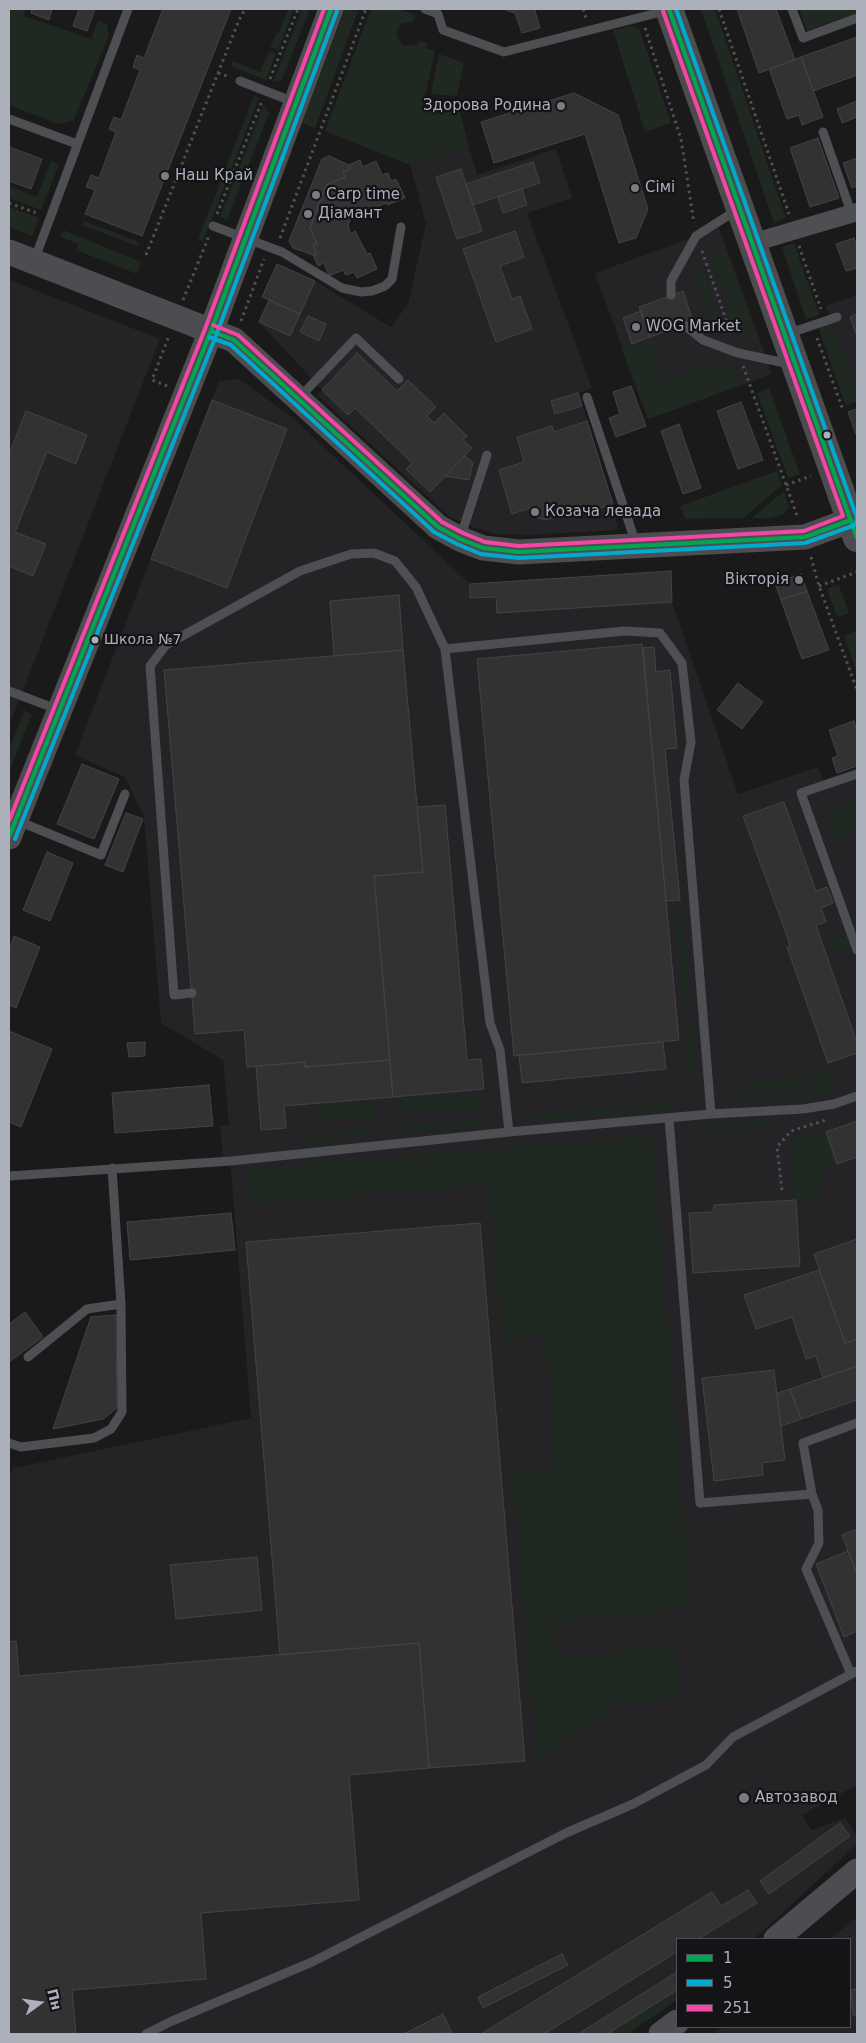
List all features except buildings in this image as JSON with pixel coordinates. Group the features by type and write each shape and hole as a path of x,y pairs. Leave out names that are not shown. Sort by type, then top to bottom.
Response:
{"main road":[{"path":"669,9 854,529"}],"street":[{"path":"12,828 186,394 222,336 264,245 296,103 332,9"},
{"path":"752,243 854,212"},
{"path":"9,252 222,336 299,398 438,526 460,539 484,548 518,552 805,537 854,529"},
{"path":"777,1938 857,1871"},
{"path":"661,2034 676,2023"}],"lane":[{"path":"34,262 128,9"},
{"path":"425,9 438,14 444,30 504,52 669,9"},
{"path":"792,9 803,38 857,18"},
{"path":"240,81 296,103"},
{"path":"9,119 77,144"},
{"path":"823,132 854,212"},
{"path":"671,295 671,281 696,236 740,209"},
{"path":"213,226 264,245 342,288 361,292 372,291 385,286 392,280 401,227"},
{"path":"785,335 837,316"},
{"path":"684,325 703,340 738,353 795,365"},
{"path":"299,398 356,338 399,379"},
{"path":"587,397 636,545"},
{"path":"460,539 487,455"},
{"path":"192,993 174,995 150,666 166,645 300,571 351,554 374,553 395,561 416,587 444,649 490,1023 500,1050 509,1132"},
{"path":"444,649 624,632 660,633 682,663 691,742 684,780 711,1114"},
{"path":"9,691 59,710"},
{"path":"857,774 801,794 857,950"},
{"path":"12,828 101,855 125,794"},
{"path":"9,1176 112,1168 231,1162 509,1132 711,1114 803,1109 834,1104 857,1096"},
{"path":"669,1118 700,1504 812,1494"},
{"path":"9,1443 21,1447 94,1438 111,1428 122,1412 121,1304 112,1168"},
{"path":"28,1357 87,1309 121,1304"},
{"path":"146,2034 172,2021 312,1962 566,1833 634,1804 706,1766 732,1737 854,1672 806,1569 819,1543 818,1510 812,1494 803,1443 857,1423"}],"path":[{"path":"146,255 245,9"},
{"path":"186,394 152,380 298,9"},
{"path":"222,336 264,245 366,9"},
{"path":"719,9 825,321"},
{"path":"642,17 680,139 696,236 805,537 819,586 857,690"},
{"path":"9,203 50,218"},
{"path":"812,325 843,410"},
{"path":"819,586 857,572"},
{"path":"782,1190 777,1147 791,1131 829,1119"}],"shaded area":[{"path":"9,9 26,9 24,16 91,39 98,21 107,24 109,35 74,120 58,124 9,105"},
{"path":"288,9 294,9 278,50 270,47 276,33 279,33"},
{"path":"302,9 310,9 282,80 273,82"},
{"path":"345,9 358,11 315,128 302,123"},
{"path":"371,9 400,9 416,15 413,22 402,23 396,33 400,43 404,46 416,45 420,41 427,43 426,48 435,51 422,109 460,112 469,147 410,165 325,131"},
{"path":"701,9 715,9 786,218 774,223"},
{"path":"799,9 857,9 857,13 807,31"},
{"path":"630,26 639,28 671,123 645,132 613,30"},
{"path":"269,51 276,54 266,80 231,66 233,61 260,72"},
{"path":"439,54 464,63 457,96 431,94"},
{"path":"254,96 259,98 203,241 198,239"},
{"path":"264,104 269,113 227,220 220,217"},
{"path":"469,147 477,175 556,149 572,198 527,213 592,388 579,393 613,504 618,530 528,535 496,534 450,517 317,395 322,390 259,322 269,300 262,297 277,264 315,281 391,327 408,304 426,224 410,165"},
{"path":"51,161 59,164 41,210 9,198 9,186 37,197"},
{"path":"9,207 39,218 32,236 9,227"},
{"path":"84,221 139,242 137,246 82,225"},
{"path":"719,228 772,374 648,419 595,273"},
{"path":"63,230 141,262 137,274 76,250 78,244 61,237"},
{"path":"794,243 819,315 806,319 782,247"},
{"path":"716,250 725,254 729,260 756,335 752,340 739,337 709,252"},
{"path":"701,261 726,332 714,326 697,277 697,266"},
{"path":"9,280 160,339 9,726"},
{"path":"857,295 857,394 826,306"},
{"path":"832,322 857,394 857,401 846,406 818,327"},
{"path":"651,339 663,371 658,373 661,382 714,363 733,369 739,386 648,419 622,350"},
{"path":"239,379 293,418 470,584 671,571 672,602 738,794 818,767 823,780 857,768 857,1785 802,1815 811,1830 845,1818 857,1836 857,1844 755,1938 676,1938 676,1991 607,2034 9,2034 9,1474 14,1468 251,1418 230,1158 223,1158 220,1126 229,1125 223,1060 161,1023 144,817 125,777 75,755 219,381"},
{"path":"769,388 800,474 788,478 757,393"},
{"path":"777,471 782,485 743,518 685,519 680,506"},
{"path":"784,491 789,508 782,515 770,518 752,518"},
{"path":"839,585 849,613 837,617 827,589"},
{"path":"856,631 857,635 857,673 844,636"},
{"path":"24,711 32,714 9,773 9,750"},
{"path":"857,798 857,830 835,839 825,810"},
{"path":"675,916 683,920 691,1004 683,1005"},
{"path":"852,934 857,937 852,947 831,955 827,943"},
{"path":"685,1027 692,1028 696,1069 688,1070"},
{"path":"828,1070 834,1092 741,1103 735,1097 812,1090 811,1075"},
{"path":"807,1075 808,1087 745,1092 745,1080"},
{"path":"483,1092 484,1108 403,1115 402,1099"},
{"path":"680,1102 675,1108 530,1122 529,1116"},
{"path":"374,1103 376,1117 319,1122 318,1107"},
{"path":"777,1118 778,1123 692,1131 691,1126"},
{"path":"486,1119 486,1125 403,1132 403,1126"},
{"path":"376,1129 376,1135 306,1141 306,1135"},
{"path":"826,1132 837,1164 822,1165 819,1199 796,1200 787,1150 790,1144 798,1138"},
{"path":"652,1136 691,1609 554,1621 557,1656 675,1647 679,1698 620,1703 536,1760 512,1472 555,1468 545,1337 502,1340 489,1185 252,1204 249,1169"},
{"path":"857,1917 857,2034 714,2034 722,2028 851,2028 851,1938 831,1938"},
{"path":"676,1991 676,2001 628,2034 607,2034"}],"transit line":[{"name":"251","path":"9,821 205,329 324,9"},
{"name":"1","path":"9,837 211,331 331,9"},
{"name":"1","path":"669,9 857,538"},
{"name":"5","path":"209,337 231,345 434,532 481,554 519,558 805,543 855,525 857,518 676,9"},
{"name":"5","path":"15,839 217,333 337,11"},
{"name":"251","path":"213,325 238,335 442,522 485,542 519,546 804,531 843,516 663,11"},
{"name":"1","path":"211,331 234,340 438,527 460,539 483,548 519,552 805,537 851,520"}],"place":[{"name":"Здорова Родина","path":"561,106"},
{"name":"Наш Край","path":"165,176"},
{"name":"Сімі","path":"635,188"},
{"name":"Carp time","path":"316,195"},
{"name":"Діамант","path":"308,214"},
{"name":"WOG Market","path":"636,327"},
{"name":"Козача левада","path":"535,512"},
{"name":"Вікторія","path":"799,580"},
{"name":"Школа №7","path":"95,640"},
{"name":"Автозавод","path":"744,1798"}]}
